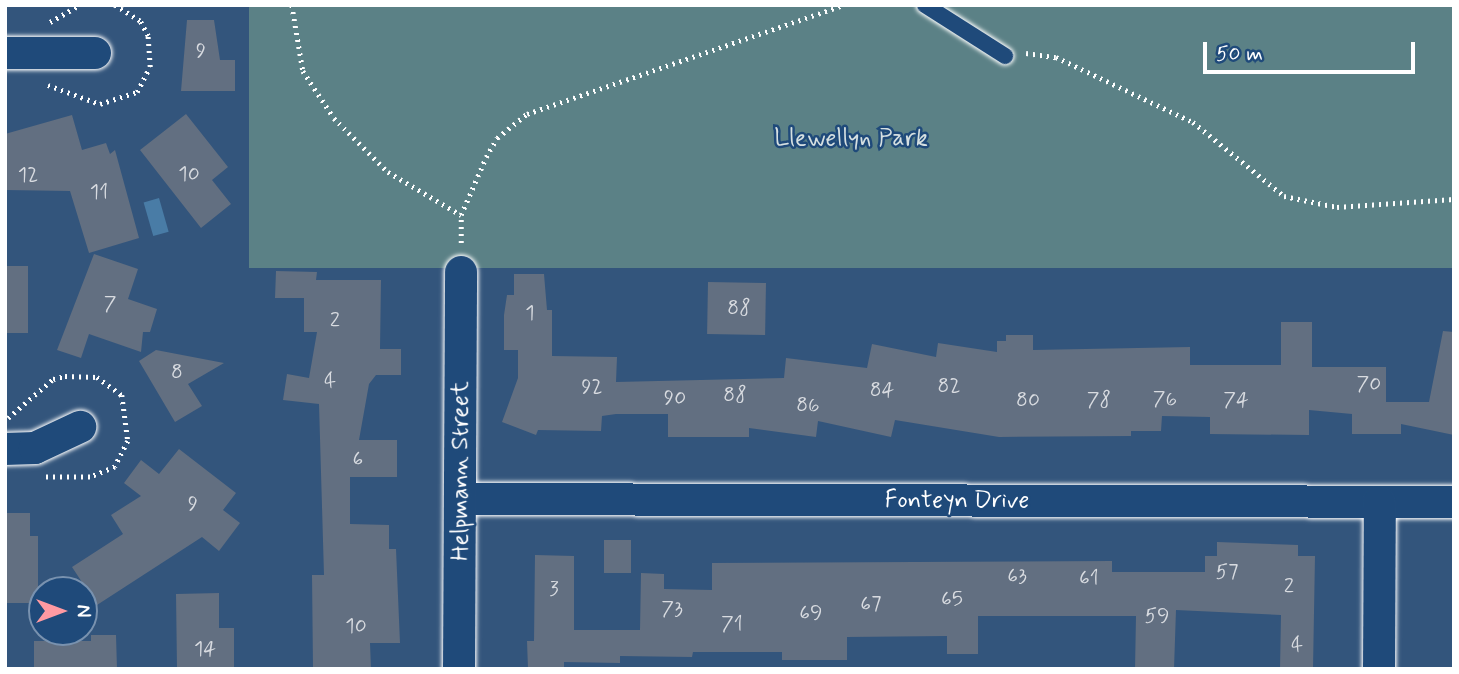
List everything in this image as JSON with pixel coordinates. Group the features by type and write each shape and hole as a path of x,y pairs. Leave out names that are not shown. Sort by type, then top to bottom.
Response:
{"street":[{"path":"5,53 95,53"},
{"name":"Helpmann Street","path":"459,669 461,260"},
{"path":"5,449 35,448 80,427"},
{"name":"Fonteyn Drive","path":"461,499 1454,502"},
{"path":"1380,502 1380,669"}],"lane":[{"path":"925,5 1005,56"}],"path":[{"path":"38,24 79,5"},
{"path":"292,5 303,71 334,118 388,173 461,215"},
{"path":"461,260 461,215 497,138 527,114 843,5"},
{"path":"1005,56 1029,52 1056,57 1149,99 1220,139 1284,196 1337,207 1454,199"}],"green space":[{"name":"Llewellyn Park","path":"249,5 1454,5 1454,268 249,268"}],"water":[{"path":"159,198 169,232 153,236 144,202"}],"building":[{"path":"187,20 214,20 220,60 235,60 235,91 181,91"},
{"path":"186,114 228,167 212,180 231,204 201,228 140,150"},
{"path":"72,115 82,150 106,143 110,154 115,150 139,238 89,253 70,191 5,190 5,134"},
{"path":"94,254 138,269 128,299 157,309 150,332 143,332 141,352 89,334 81,358 57,350"},
{"path":"5,266 28,266 28,333 5,333"},
{"path":"276,271 317,272 316,280 381,280 380,349 401,349 401,375 376,375 369,384 359,440 397,440 397,477 350,477 350,524 389,525 389,549 396,549 400,643 370,643 371,669 313,669 312,575 324,575 319,404 283,400 287,374 309,378 317,332 304,332 304,298 275,298"},
{"path":"514,274 544,274 547,310 552,310 552,356 617,357 616,382 784,378 786,358 867,368 872,344 936,357 938,343 997,352 997,341 1006,341 1006,335 1033,335 1033,350 1190,347 1190,365 1281,365 1281,322 1312,322 1312,367 1386,367 1386,402 1429,402 1443,331 1454,332 1454,435 1401,424 1401,434 1352,434 1352,414 1309,410 1309,435 1210,434 1210,417 1162,416 1161,431 1131,431 1131,436 999,437 895,420 891,437 818,421 816,437 749,428 749,437 668,437 668,414 616,414 602,416 601,431 538,430 536,435 502,422 518,378 518,350 504,350 504,315 507,295 514,295"},
{"path":"708,282 766,283 765,335 707,334"},
{"path":"156,350 224,363 188,384 202,406 175,422 139,361"},
{"path":"179,449 236,493 223,510 240,523 219,551 202,537 98,604 98,576 78,576 72,567 123,534 111,515 141,496 124,483 141,460 159,474"},
{"path":"5,513 30,513 30,536 38,536 38,576 28,576 28,603 5,603"},
{"path":"604,540 631,540 631,573 604,573"},
{"path":"1217,542 1298,545 1298,556 1315,556 1313,669 1280,669 1281,615 1176,610 1174,669 1135,669 1136,616 978,616 978,654 947,654 947,636 847,637 847,660 782,660 782,652 693,652 692,657 620,656 620,663 564,662 564,669 528,669 527,641 534,641 535,555 574,556 574,630 640,630 641,573 664,574 664,589 712,590 712,563 1112,561 1112,572 1205,572 1205,556 1217,556"},
{"path":"219,593 219,628 234,628 234,669 177,669 176,594"},
{"path":"98,635 116,635 117,669 34,669 34,646 98,646"}]}
